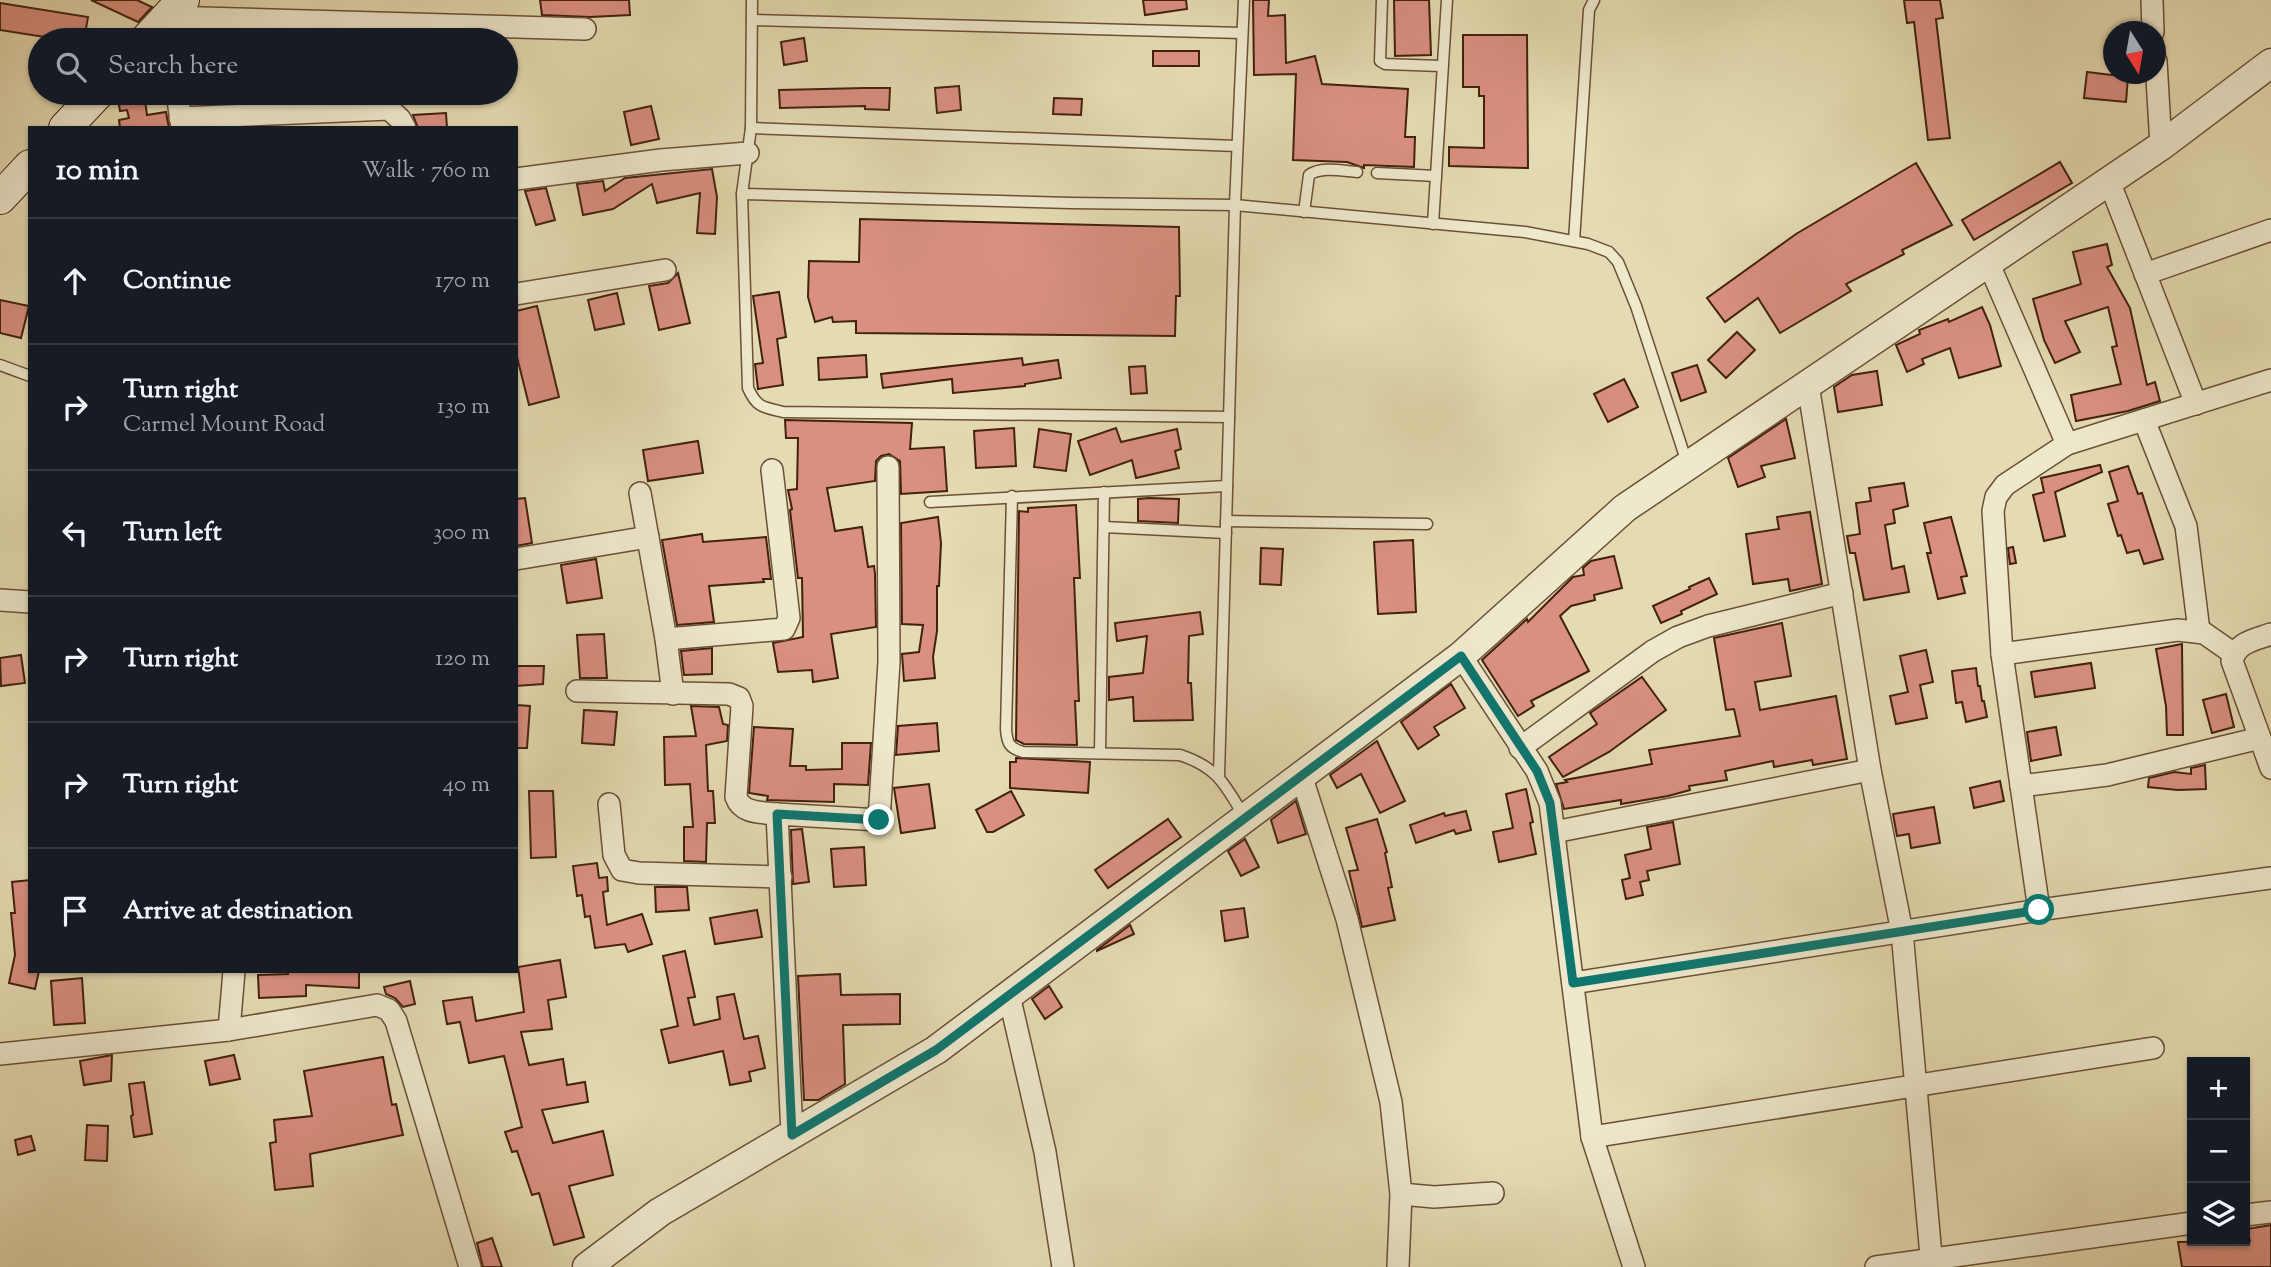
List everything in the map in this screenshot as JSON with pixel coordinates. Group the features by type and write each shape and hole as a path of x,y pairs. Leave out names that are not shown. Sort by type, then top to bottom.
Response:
{"main road":[{"path":"67,126 86,105"},
{"path":"0,198 28,168"}],"street":[{"path":"2152,0 2153,21"},
{"path":"167,24 501,28"},
{"path":"518,28 585,29"},
{"path":"587,1267 660,1212 936,1050 1461,656 1625,508 2161,146 2271,63"},
{"path":"2157,84 2161,146"},
{"path":"179,105 181,123 389,109 404,126"},
{"path":"518,179 661,160 748,153"},
{"path":"2109,181 2196,404"},
{"path":"2145,274 2271,230"},
{"path":"1989,262 2067,444"},
{"path":"518,294 665,270"},
{"path":"2039,910 2002,654 1993,511 1996,497 2005,485 2067,444 2271,380"},
{"path":"1808,385 1870,770 1902,932 1932,1263"},
{"path":"2144,420 2186,526 2199,631"},
{"path":"577,691 730,694 739,698 742,706 736,797 739,805 744,809 777,814 879,820 889,662 888,467"},
{"path":"666,639 784,629 787,625 789,618 772,470"},
{"path":"640,493 673,694"},
{"path":"518,559 648,537"},
{"path":"1520,748 1642,659 1678,637 1708,626 1842,593"},
{"path":"0,600 28,602"},
{"path":"2002,654 2178,630 2199,631 2234,654"},
{"path":"2271,634 2244,644 2234,654 2234,668 2271,768"},
{"path":"1461,656 1537,771 1550,803 1592,1137 1634,1267"},
{"path":"2021,786 2107,775 2260,738"},
{"path":"1554,832 1870,770"},
{"path":"1301,775 1347,919 1391,1102 1401,1194 1398,1267"},
{"path":"609,804 614,855 622,870 639,873 781,877"},
{"path":"777,814 792,1135"},
{"path":"1573,983 2039,910 2271,878"},
{"path":"229,1030 233,973"},
{"path":"1009,995 1045,1152 1063,1267"},
{"path":"0,1054 229,1030 377,1006 389,1010 396,1021 470,1267"},
{"path":"1592,1137 2153,1048"},
{"path":"1401,1194 1434,1197 1493,1193"},
{"path":"2250,1214 2271,1212"},
{"path":"1877,1267 1932,1263 2187,1224"}],"lane":[{"path":"752,0 751,128 742,194 748,388 754,401 763,407 783,412 1229,417"},
{"path":"1219,775 1235,205 1244,0"},
{"path":"1382,0 1378,55 1380,61 1385,64 1441,66"},
{"path":"1433,224 1447,0"},
{"path":"1574,241 1589,10 1594,0"},
{"path":"752,20 1242,33"},
{"path":"751,128 1237,146"},
{"path":"1304,212 1307,181 1314,171 1357,172"},
{"path":"1377,173 1436,176"},
{"path":"742,194 1235,205 1525,232 1574,241 1609,252 1618,262 1636,306 1688,466"},
{"path":"0,365 28,375"},
{"path":"930,502 1227,486"},
{"path":"1100,753 1104,492"},
{"path":"1012,496 1006,741 1012,748 1023,751 1180,755 1195,760 1219,775 1245,818"},
{"path":"1226,521 1427,524"},
{"path":"1104,527 1226,533"}],"building":[{"path":"91,0 137,0 152,7 138,22"},
{"path":"540,0 629,0 630,15 542,15"},
{"path":"1143,0 1186,0 1187,9 1145,15"},
{"path":"1253,0 1269,0 1268,16 1285,15 1286,63 1315,56 1322,84 1408,89 1405,137 1415,137 1414,167 1364,165 1364,168 1347,162 1293,160 1296,74 1254,75"},
{"path":"1394,0 1429,0 1431,55 1395,56"},
{"path":"1904,0 1940,0 1943,18 1936,19 1950,138 1928,140 1914,22 1907,23"},
{"path":"0,3 88,17 86,28 28,28 28,34 0,30"},
{"path":"1463,35 1527,35 1528,168 1449,166 1449,147 1484,148 1484,96 1479,96 1479,87 1463,87"},
{"path":"804,38 807,61 784,65 781,42"},
{"path":"1153,51 1199,51 1199,66 1153,66"},
{"path":"2087,72 2103,74 2103,84 2127,84 2126,102 2084,98"},
{"path":"959,86 961,110 937,113 935,88"},
{"path":"890,88 889,110 865,109 865,106 780,108 779,90"},
{"path":"1054,98 1082,99 1081,115 1053,114"},
{"path":"119,105 146,105 147,115 166,112 169,126 120,126 119,120 129,118 127,110 120,111"},
{"path":"651,106 659,139 631,145 624,112"},
{"path":"446,113 447,126 417,126 413,115"},
{"path":"2060,162 2072,183 1974,240 1962,220"},
{"path":"1916,163 1952,225 1902,250 1904,254 1846,284 1851,291 1780,333 1758,298 1725,322 1707,298 1796,234"},
{"path":"712,169 717,197 715,234 697,233 700,193 657,203 652,184 613,209 583,215 577,184 603,181 605,191 625,178"},
{"path":"546,188 555,220 536,225 525,191"},
{"path":"860,219 1179,227 1180,296 1176,296 1175,336 856,333 856,321 833,322 832,317 815,322 808,297 809,261 859,262"},
{"path":"2107,244 2112,265 2107,267 2130,308 2147,385 2155,382 2160,401 2128,411 2076,421 2071,395 2121,384 2112,347 2117,346 2108,307 2065,321 2080,352 2055,363 2044,340 2033,299 2081,284 2073,252"},
{"path":"678,273 690,323 659,330 649,286 668,283"},
{"path":"779,292 786,337 777,339 783,385 758,389 755,364 763,363 753,296"},
{"path":"617,293 624,324 595,330 588,300"},
{"path":"0,300 28,306 21,338 0,333"},
{"path":"537,306 559,397 529,405 518,361 518,311"},
{"path":"1982,307 2001,366 1959,378 1950,348 1922,359 1924,364 1907,372 1896,345 1920,334 1919,330 1948,319 1949,322"},
{"path":"1737,332 1755,350 1726,378 1708,360"},
{"path":"866,355 867,377 819,380 818,358"},
{"path":"1022,358 1023,365 1058,360 1061,378 1025,386 953,393 952,379 883,388 881,374"},
{"path":"1697,365 1706,392 1681,401 1672,373"},
{"path":"1145,366 1147,393 1131,394 1129,367"},
{"path":"1877,371 1882,405 1838,412 1834,387 1852,375"},
{"path":"1624,379 1638,407 1608,422 1594,394"},
{"path":"1786,419 1795,458 1761,466 1765,477 1738,487 1728,458"},
{"path":"785,420 912,423 910,449 944,447 947,491 901,494 900,461 889,454 876,461 875,481 827,488 835,531 862,527 868,567 874,566 876,627 831,634 838,678 813,682 812,670 778,672 773,643 803,637 802,578 798,578 788,490 797,489 798,438 786,438"},
{"path":"1014,428 1016,466 976,468 974,431"},
{"path":"1116,428 1121,442 1177,429 1181,449 1175,451 1179,468 1136,478 1132,460 1090,475 1078,441"},
{"path":"1039,429 1071,434 1066,471 1034,467"},
{"path":"698,441 703,473 648,481 643,450"},
{"path":"2100,465 2102,472 2055,492 2065,536 2044,541 2033,495 2044,492 2041,478"},
{"path":"2128,466 2138,494 2142,493 2163,559 2144,564 2139,550 2127,553 2121,535 2118,536 2108,504 2118,501 2109,472"},
{"path":"1904,483 1908,506 1893,510 1895,523 1885,525 1892,569 1904,566 1909,592 1864,600 1855,553 1850,553 1847,536 1860,534 1856,503 1871,501 1869,488"},
{"path":"525,498 532,543 518,546 518,499"},
{"path":"1138,499 1179,499 1178,523 1138,521"},
{"path":"1076,505 1080,578 1074,578 1079,701 1075,701 1077,745 1024,744 1016,740 1019,511"},
{"path":"1810,512 1822,584 1790,591 1788,579 1753,584 1746,534 1779,529 1777,517"},
{"path":"938,517 941,543 937,631 933,657 935,678 904,681 902,654 919,652 923,625 902,624 901,523"},
{"path":"1951,517 1967,576 1961,577 1965,593 1938,599 1927,553 1931,553 1924,523"},
{"path":"702,534 703,542 766,537 771,579 763,579 764,582 709,586 714,622 677,625 662,540"},
{"path":"1413,540 1416,612 1378,614 1374,542"},
{"path":"2013,547 2016,563 2010,564 2008,548"},
{"path":"1261,548 1283,549 1281,585 1260,584"},
{"path":"1614,556 1622,588 1594,595 1595,600 1571,606 1560,616 1589,671 1531,701 1534,706 1518,716 1482,660 1527,619 1528,622 1573,577 1584,575 1583,568 1591,561"},
{"path":"596,559 602,598 567,603 561,565"},
{"path":"1709,578 1717,594 1661,623 1653,606"},
{"path":"1200,612 1203,634 1189,636 1188,683 1191,683 1193,720 1134,721 1133,697 1109,700 1109,677 1143,673 1147,636 1117,641 1115,623"},
{"path":"1782,623 1791,676 1755,682 1760,710 1836,696 1847,759 1813,765 1812,760 1774,767 1773,761 1725,771 1727,780 1689,786 1690,790 1668,796 1621,804 1621,800 1564,809 1556,784 1567,782 1565,780 1652,764 1649,750 1740,736 1734,709 1726,710 1714,638"},
{"path":"604,634 607,678 580,678 577,635"},
{"path":"2182,644 2183,735 2167,735 2166,706 2156,649"},
{"path":"712,648 712,674 684,675 681,651"},
{"path":"1926,650 1933,682 1920,685 1927,718 1896,724 1890,696 1908,692 1900,656"},
{"path":"21,655 25,683 1,686 0,658"},
{"path":"2091,663 2095,688 2035,697 2031,672"},
{"path":"518,666 544,666 543,684 518,686"},
{"path":"1976,668 1987,717 1966,722 1962,702 1956,703 1952,671"},
{"path":"1642,677 1666,710 1609,752 1563,777 1549,757 1597,724 1590,713"},
{"path":"1451,684 1465,708 1434,727 1439,735 1418,749 1401,722"},
{"path":"2226,694 2234,727 2212,733 2203,700"},
{"path":"518,705 530,706 527,748 518,748"},
{"path":"691,706 719,707 723,724 728,725 727,741 706,745 708,791 713,791 715,823 707,823 706,862 684,861 684,827 693,827 690,784 665,785 664,737 696,736"},
{"path":"584,710 617,712 614,745 582,743"},
{"path":"937,723 939,751 896,755 898,726"},
{"path":"754,727 793,729 790,766 806,766 806,770 842,769 842,743 871,743 868,785 834,784 834,802 767,800 768,796 749,793"},
{"path":"2056,727 2061,755 2031,761 2027,732"},
{"path":"1377,741 1405,801 1380,813 1361,774 1337,788 1330,775"},
{"path":"1016,758 1090,762 1088,793 1010,788 1010,762 1016,762"},
{"path":"2205,765 2206,789 2148,787 2149,778 2174,772 2191,774 2191,768"},
{"path":"2000,781 2004,801 1974,808 1970,788"},
{"path":"929,784 935,828 901,833 894,788"},
{"path":"1526,789 1536,854 1499,862 1493,832 1513,828 1506,794"},
{"path":"529,791 553,791 556,857 531,858"},
{"path":"1011,791 1024,815 993,832 987,832 976,810"},
{"path":"1296,801 1306,834 1278,843 1271,820"},
{"path":"1934,807 1940,843 1911,848 1909,834 1897,836 1893,814"},
{"path":"1466,811 1471,830 1456,834 1454,830 1416,843 1410,825 1444,813 1445,816"},
{"path":"1168,819 1181,837 1108,888 1095,870"},
{"path":"1377,819 1387,852 1385,853 1392,887 1388,888 1395,920 1362,927 1349,871 1358,870 1346,828"},
{"path":"1673,822 1680,864 1647,871 1649,880 1640,882 1643,895 1626,899 1622,880 1630,878 1625,855 1651,849 1647,827"},
{"path":"802,829 809,882 793,884 791,830"},
{"path":"1245,839 1259,867 1241,876 1228,851"},
{"path":"864,847 866,885 834,887 831,849"},
{"path":"597,863 599,878 607,877 608,891 603,892 607,925 642,914 652,944 628,952 625,944 595,948 590,916 585,917 582,895 577,896 573,866"},
{"path":"28,880 28,973 39,973 35,989 9,983 15,955 11,913 15,913 12,882"},
{"path":"655,887 687,887 689,910 656,912"},
{"path":"1244,908 1248,937 1225,941 1221,911"},
{"path":"757,910 762,937 715,944 710,918"},
{"path":"1130,925 1134,934 1097,951 1097,950"},
{"path":"685,951 695,997 688,998 694,1025 720,1019 717,997 734,994 744,1039 758,1036 765,1068 749,1072 751,1081 730,1085 723,1051 669,1063 661,1030 678,1026 663,956"},
{"path":"560,960 566,997 548,1000 552,1029 521,1032 529,1065 563,1059 567,1085 585,1082 588,1102 542,1110 553,1143 603,1131 613,1175 569,1186 584,1237 554,1245 539,1193 532,1195 517,1151 512,1152 505,1132 522,1127 504,1056 469,1063 460,1022 447,1024 443,1001 472,997 476,1021 524,1012 518,967"},
{"path":"359,973 359,988 306,985 306,996 259,998 258,975"},
{"path":"840,974 841,995 900,994 900,1024 843,1025 845,1084 818,1100 804,1100 798,976"},
{"path":"82,978 85,1023 54,1025 51,981"},
{"path":"410,981 415,1004 403,1007 395,998 386,994 384,987"},
{"path":"1049,986 1062,1007 1045,1019 1032,999"},
{"path":"112,1055 111,1081 84,1085 80,1061"},
{"path":"234,1055 240,1079 210,1085 205,1061"},
{"path":"383,1057 392,1105 396,1104 403,1135 310,1154 313,1186 275,1190 270,1143 276,1142 274,1120 312,1116 304,1071"},
{"path":"144,1082 152,1134 134,1137 129,1084"},
{"path":"87,1125 108,1126 107,1161 85,1160"},
{"path":"31,1136 35,1150 18,1155 15,1140"},
{"path":"2271,1225 2271,1267 2182,1267 2178,1242 2187,1242 2187,1246 2250,1246 2250,1228"},
{"path":"492,1238 502,1267 483,1267 477,1243"}],"route":[{"path":"879,820 777,814 792,1135 936,1050 1461,656 1537,771 1550,803 1573,983 2039,910"}]}
